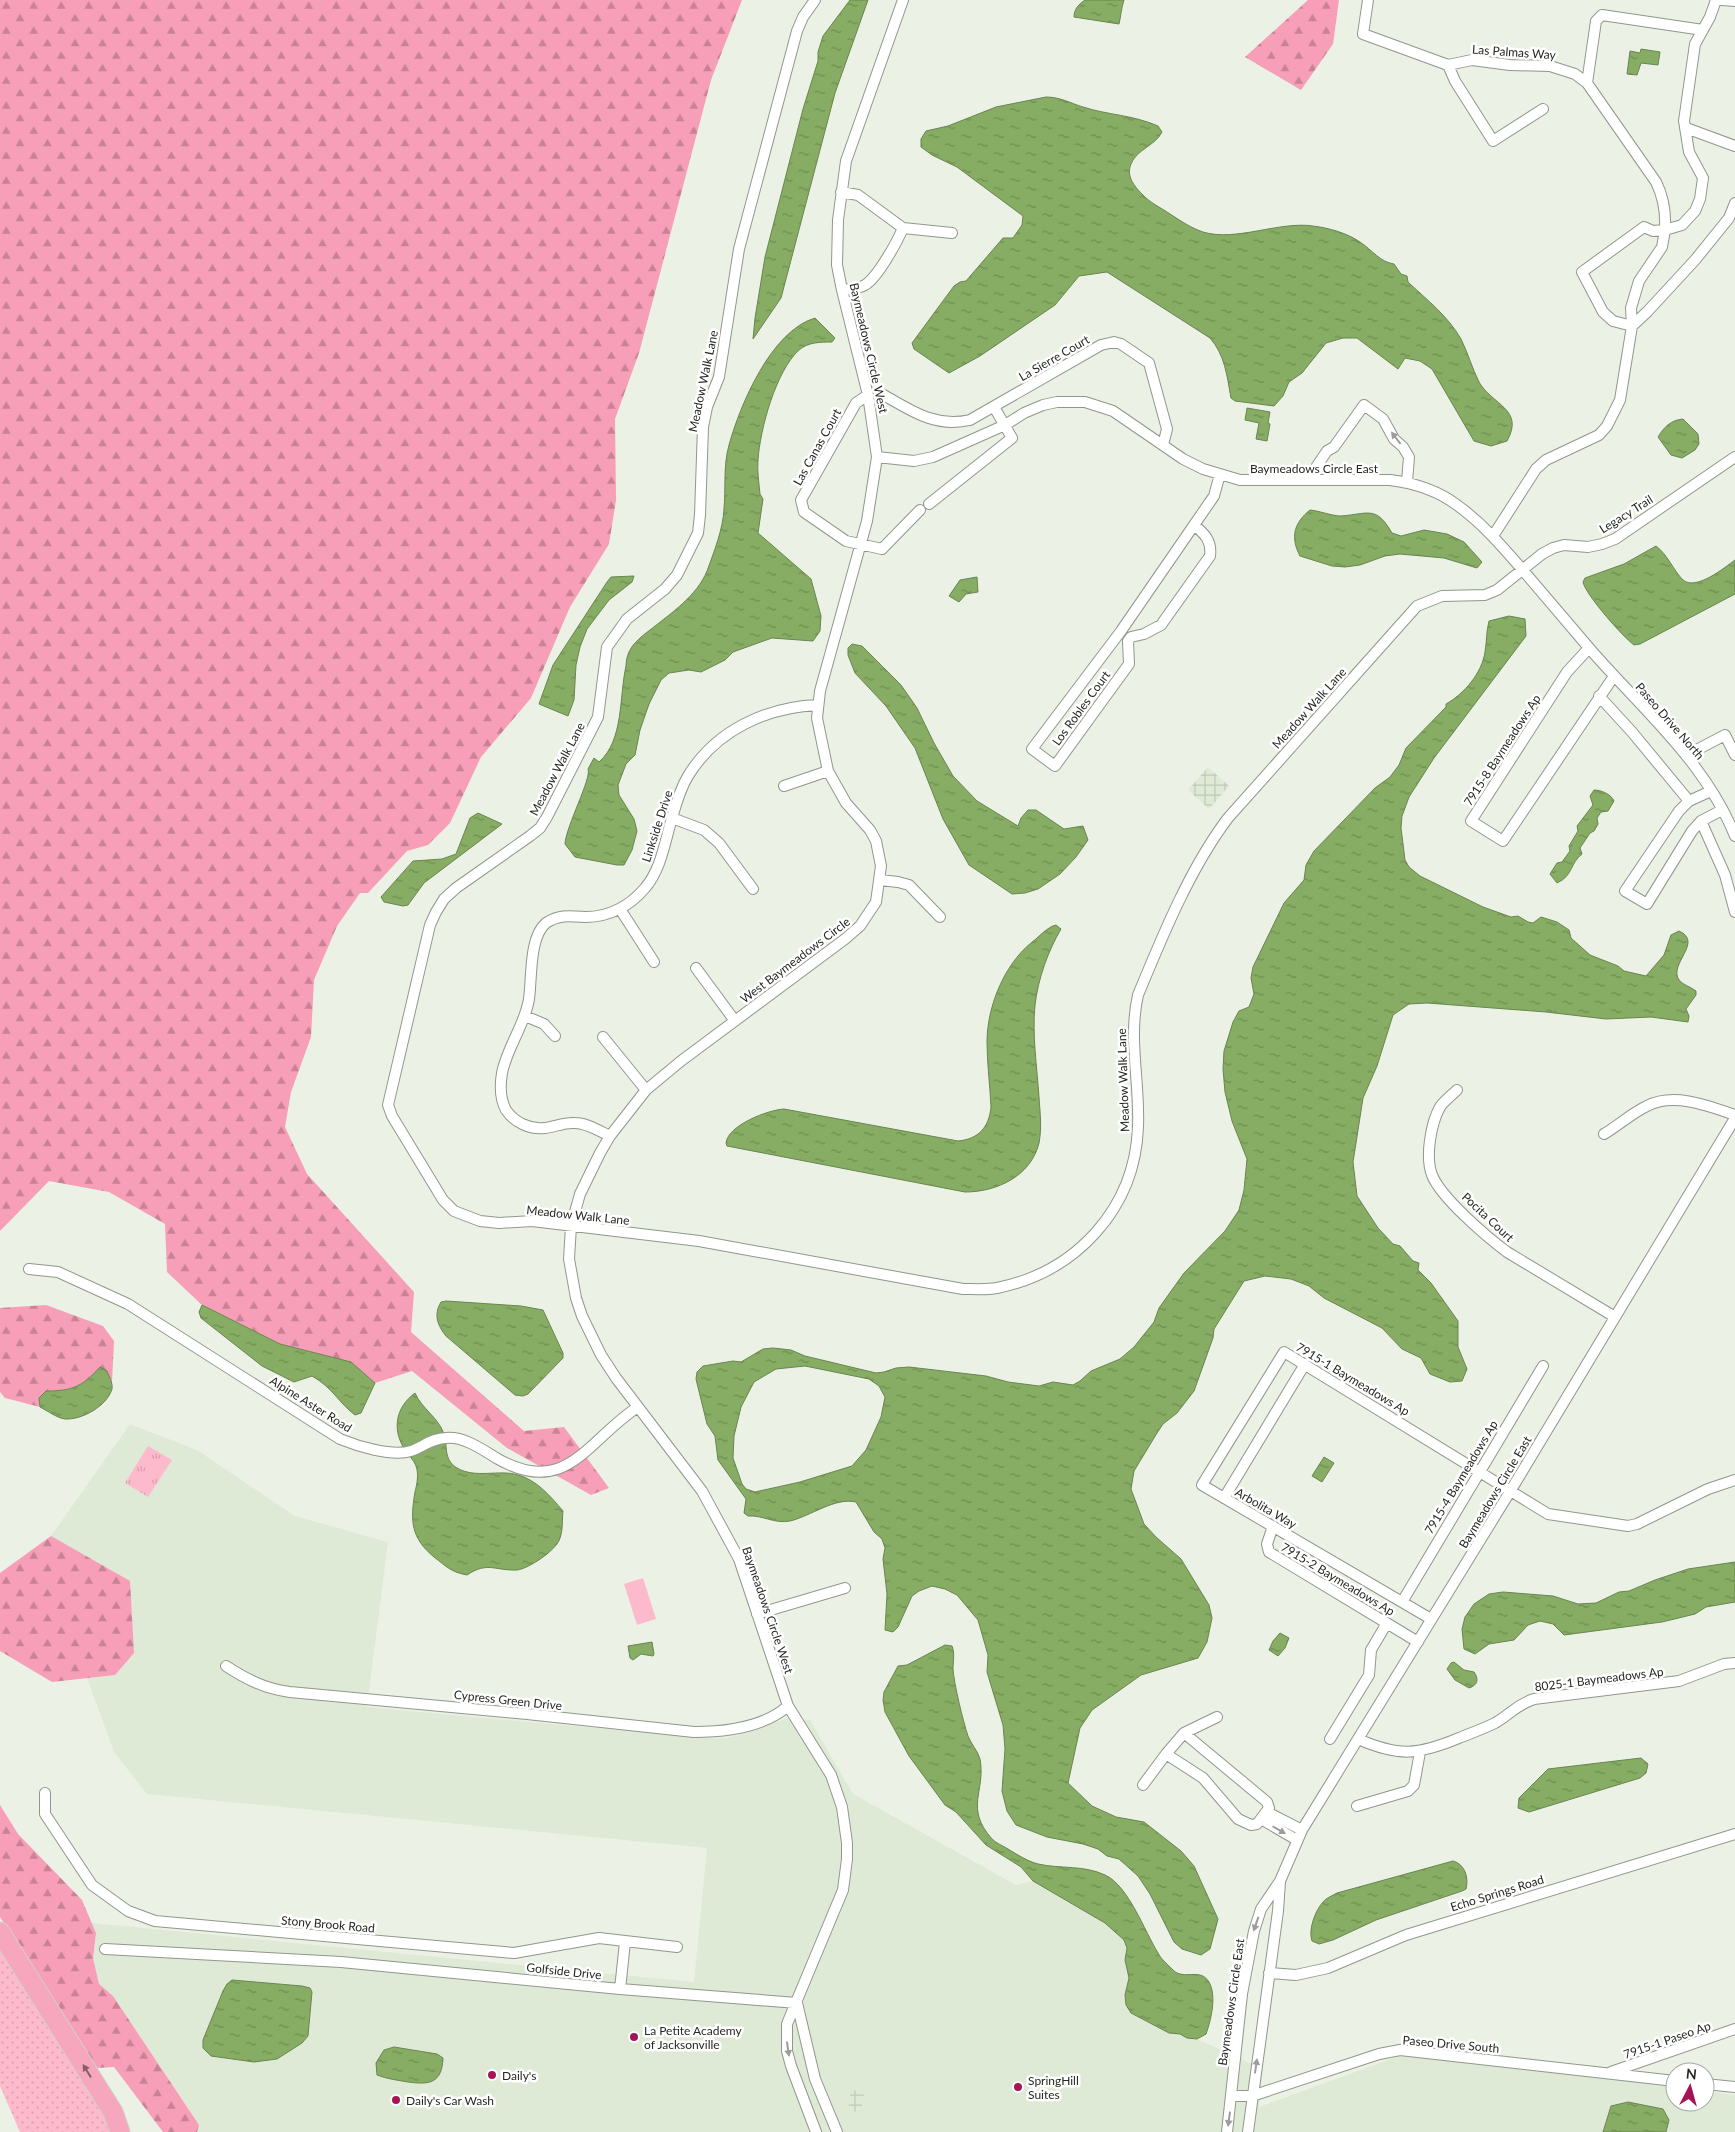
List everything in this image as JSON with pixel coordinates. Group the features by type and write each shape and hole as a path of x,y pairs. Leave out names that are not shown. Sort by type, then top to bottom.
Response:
{"highway":[{"path":"0,1932 113,2112 120,2132"},
{"path":"113,2112 134,2132"}],"street":[{"name":"Meadow Walk Lane","path":"815,0 803,17 797,31 739,250 719,377 707,407 703,427 698,533 676,575 665,589 627,619 608,648 603,667 598,717 540,828 456,888 444,899 430,925 388,1105 392,1116 443,1200 454,1210 480,1222 532,1221 699,1241 941,1287 963,1289 996,1288 1029,1279 1062,1262 1081,1248 1100,1228 1116,1206 1128,1179 1135,1156 1138,1128 1133,1036 1138,995 1194,871 1214,836 1417,606 1442,596 1485,595 1497,590 1522,570"},
{"name":"Baymeadows Circle West","path":"818,705 830,651 867,521 877,457 868,395 837,265 841,192 846,161 903,0"},
{"path":"1368,0 1363,34 1448,65 1455,81 1493,141 1543,109"},
{"path":"1716,0 1695,44 1684,121 1689,152 1703,178 1700,199 1695,211 1682,225 1653,231 1644,227 1582,272 1603,312 1613,322 1632,326 1695,260 1729,218 1735,203"},
{"path":"1722,0 1735,1"},
{"path":"1587,82 1596,21 1602,15 1703,30"},
{"name":"Las Palmas Way","path":"1448,65 1472,60 1510,65 1550,66 1575,74 1587,82 1656,182 1664,207 1665,230 1662,247 1638,280 1631,308 1632,326 1620,400 1607,426 1593,438 1546,460 1536,469 1493,536"},
{"path":"1686,128 1735,146"},
{"path":"841,192 858,195 903,228 952,233"},
{"path":"842,290 859,288 868,284 896,245 903,228"},
{"name":"La Sierre Court","path":"994,406 1101,345 1114,342 1121,344 1149,363 1167,429 1163,445"},
{"path":"882,394 922,416 942,422 970,420 994,406 1012,438 929,504"},
{"name":"Las Canas Court","path":"860,545 846,541 804,512 802,500 856,403 868,395"},
{"name":"Baymeadows Circle East","path":"877,457 914,461 933,457 1004,425 1043,404 1085,402 1113,411 1183,459 1220,474 1250,480 1358,479 1406,482 1438,493 1455,503 1493,536 1614,676"},
{"path":"1308,479 1327,451 1334,447 1364,405 1383,419 1394,439 1403,447 1409,457 1406,482"},
{"name":"Legacy Trail","path":"1522,570 1553,548 1564,546 1588,547 1602,544 1615,538 1735,457"},
{"name":"Los Robles Court","path":"1194,525 1205,534 1209,542 1210,556 1161,625 1144,634 1131,637 1128,642 1128,664 1055,766 1032,749 1121,631 1194,525 1214,496 1220,474"},
{"path":"860,545 882,549 920,510"},
{"name":"7915-8 Baymeadows Ap","path":"1589,648 1567,672 1471,821 1503,841 1614,676"},
{"name":"Paseo Drive North","path":"1614,676 1686,755 1711,790 1735,836"},
{"path":"1599,696 1639,739 1689,801"},
{"name":"West Baymeadows Circle","path":"610,1136 646,1090 681,1061 860,926 876,902 881,866 876,841 864,821 846,803 828,771 819,734 818,705"},
{"name":"Linkside Drive","path":"610,1136 584,1124 575,1123 544,1129 532,1128 517,1121 506,1109 502,1099 500,1086 502,1072 507,1055 525,1016 538,933 544,924 563,916 600,916 620,909 638,897 655,872 688,776 704,756 722,739 752,719 794,706 818,705"},
{"path":"1686,755 1725,735 1735,755"},
{"path":"784,786 828,771"},
{"path":"1711,790 1689,801 1678,811 1626,891 1647,904 1692,831 1701,821 1722,810"},
{"path":"672,818 698,827 719,843 753,889"},
{"path":"1701,821 1725,875 1735,912"},
{"path":"880,880 909,885 940,917"},
{"path":"620,909 654,962"},
{"path":"696,968 735,1021"},
{"path":"525,1016 544,1024 555,1036"},
{"path":"602,1037 646,1090"},
{"name":"Pocita Court","path":"1457,1090 1440,1107 1429,1147 1429,1162 1432,1175 1439,1187 1468,1217 1507,1252 1615,1317"},
{"path":"1604,1134 1646,1106 1668,1100 1690,1102 1735,1117"},
{"name":"Baymeadows Circle East","path":"1227,2132 1242,1994 1254,1931 1261,1909 1280,1881 1302,1830 1511,1490 1735,1117"},
{"name":"Baymeadows Circle West","path":"610,1136 580,1194 571,1226 569,1259 576,1298 582,1316 601,1355 713,1508 739,1558 788,1706 833,1780 842,1807 847,1842 843,1890 787,2024 787,2051 791,2066 816,2132"},
{"name":"Alpine Aster Road","path":"29,1269 58,1272 128,1304 340,1439 358,1446 392,1452 410,1452 428,1441 446,1438 460,1439 531,1473 553,1471 576,1460 627,1414 638,1407"},
{"name":"7915-1 Baymeadows Ap","path":"1224,1498 1202,1485 1284,1352 1511,1490"},
{"name":"Arbolita Way","path":"1306,1364 1224,1498 1431,1619"},
{"name":"7915-4 Baymeadows Ap","path":"1402,1602 1543,1366"},
{"path":"1511,1490 1548,1514 1628,1526 1636,1524 1708,1488 1735,1480"},
{"name":"7915-2 Baymeadows Ap","path":"1273,1526 1268,1536 1268,1552 1418,1642"},
{"path":"757,1614 845,1588"},
{"path":"1330,1739 1369,1675 1371,1650 1387,1623"},
{"name":"8025-1 Baymeadows Ap","path":"1358,1739 1379,1748 1420,1752 1482,1729 1496,1722 1520,1704 1534,1699 1679,1681 1724,1664 1735,1663"},
{"name":"Cypress Green Drive","path":"226,1666 248,1680 284,1692 694,1732 713,1732 745,1726 781,1712 788,1706"},
{"path":"1143,1785 1184,1733 1218,1718"},
{"path":"1166,1754 1203,1778 1238,1819 1251,1825 1257,1824 1269,1808 1267,1802 1184,1733"},
{"path":"1357,1806 1408,1791 1414,1785 1420,1752"},
{"name":"Stony Brook Road","path":"45,1793 45,1814 92,1885 128,1911 155,1921 514,1953 598,1938 677,1946"},
{"path":"1264,1815 1302,1830"},
{"path":"1264,1815 1297,1840"},
{"name":"Echo Springs Road","path":"1269,1973 1296,1975 1328,1968 1406,1934 1735,1834"},
{"name":"Baymeadows Circle East","path":"1248,2132 1278,1911 1280,1881"},
{"path":"620,1989 625,1942"},
{"name":"Golfside Drive","path":"105,1949 329,1961 620,1989 797,2003"},
{"path":"797,2003 815,2079 837,2132"},
{"name":"7915-1 Paseo Ap","path":"1608,2073 1734,2030"},
{"name":"Paseo Drive South","path":"1232,2096 1252,2096 1379,2054 1400,2050 1665,2080"},
{"path":"1715,2085 1735,2088"}],"shaded area":[{"path":"1208,767 1229,786 1209,809 1188,790"},
{"path":"130,1424 197,1450 295,1516 388,1542 367,1707 704,1738 727,1738 785,1719 810,1720 853,1794 1016,1885 1033,1881 1105,1923 1124,1940 1127,1948 1125,1960 1129,1978 1125,1996 1126,2005 1131,2013 1169,2033 1197,2039 1263,2069 1259,2107 1404,2054 1665,2086 1665,2112 1715,2112 1715,2092 1735,2095 1735,2132 1666,2132 1669,2120 1663,2109 1628,2102 1611,2106 1603,2132 197,2132 199,2125 113,1996 99,1984 93,1958 96,1933 92,1923 694,1982 707,1848 147,1794 114,1752 87,1678 115,1675 51,1536"},
{"path":"851,2089 864,2093 861,2112 848,2111"}],"green space":[{"path":"0,0 742,0 711,80 639,353 615,419 616,500 609,544 570,607 531,698 481,757 450,823 428,845 407,851 368,893 360,893 337,926 314,980 311,1037 291,1092 285,1127 307,1174 414,1292 411,1332 524,1431 564,1427 609,1488 591,1495 507,1448 412,1371 375,1383 351,1362 280,1344 202,1305 167,1272 165,1224 109,1192 49,1181 0,1231"},
{"path":"1308,0 1339,0 1333,44 1301,90 1245,57"},
{"path":"46,1305 103,1326 114,1341 112,1382 107,1371 100,1368 76,1387 46,1391 39,1398 40,1407 5,1398 0,1392 0,1308"},
{"path":"148,1446 172,1460 148,1497 125,1483"},
{"path":"51,1536 130,1581 134,1653 115,1675 52,1682 0,1651 0,1573"},
{"path":"643,1578 656,1619 637,1625 624,1584"},
{"path":"0,1805 18,1834 82,1900 96,1933 93,1958 99,1984 113,1996 199,2125 197,2132 163,2132 114,2067 97,2068 0,1917"},
{"path":"0,1945 99,2104 112,2132 20,2132 0,2086"}],"water":[{"path":"850,0 868,0 835,93 781,298 753,339 765,257 803,109 818,61 818,52 823,36"},
{"path":"1085,0 1124,0 1119,24 1074,17 1077,7"},
{"path":"1641,49 1660,52 1658,65 1641,63 1637,75 1627,74 1630,51 1640,53"},
{"path":"1046,97 1060,99 1092,110 1149,122 1158,126 1162,132 1155,141 1134,159 1130,168 1130,177 1136,188 1148,200 1194,228 1203,232 1229,235 1286,226 1319,227 1338,231 1349,236 1380,258 1394,264 1401,274 1407,276 1408,282 1450,323 1461,339 1479,382 1509,414 1512,422 1507,441 1491,446 1474,441 1432,369 1420,361 1405,358 1398,369 1357,338 1343,338 1326,343 1302,373 1289,382 1283,396 1274,406 1235,401 1231,398 1227,374 1219,351 1210,338 1107,272 1079,276 1055,305 980,356 949,373 914,349 912,343 954,286 966,281 1003,238 1013,238 1022,225 1023,216 957,167 932,155 921,147 921,139 926,131 948,126 996,107"},
{"path":"815,318 835,338 832,342 810,344 799,350 791,359 776,386 759,447 758,473 760,494 763,499 758,533 811,579 821,616 820,631 813,641 772,638 733,652 725,660 701,672 689,670 669,673 661,680 649,704 640,730 635,755 626,764 618,785 619,795 634,819 637,831 632,850 624,865 575,857 565,844 566,836 586,782 588,769 594,758 599,762 613,742 617,730 626,661 629,652 641,637 666,618 697,589 707,571 718,540 724,509 727,453 749,391 771,353 799,326"},
{"path":"1247,408 1270,412 1267,441 1256,439 1259,423 1245,420"},
{"path":"1683,419 1698,434 1699,444 1695,450 1682,458 1671,455 1658,437 1668,425"},
{"path":"1310,510 1341,516 1371,513 1381,518 1392,533 1401,536 1424,530 1447,534 1464,542 1482,562 1477,568 1444,558 1400,554 1385,556 1360,565 1332,566 1300,556 1297,549 1295,531 1297,525"},
{"path":"1656,546 1679,576 1689,583 1702,581 1710,577 1735,560 1735,594 1640,644 1634,645 1605,615 1590,596 1583,582 1585,578 1624,564"},
{"path":"634,576 632,582 609,600 587,629 576,665 574,700 568,716 539,704 553,665 607,582 611,577"},
{"path":"977,577 978,592 966,594 959,602 949,596 960,580"},
{"path":"1509,616 1525,619 1526,636 1434,758 1409,797 1402,816 1401,828 1405,860 1409,867 1420,876 1483,907 1511,917 1518,916 1528,922 1533,923 1541,917 1557,922 1569,930 1571,938 1590,955 1618,966 1624,971 1646,976 1664,955 1671,935 1679,931 1686,936 1688,941 1677,974 1681,982 1696,991 1696,995 1686,1009 1689,1016 1688,1022 1651,1017 1606,1019 1546,1012 1427,1003 1409,1004 1393,1015 1377,1066 1363,1098 1353,1162 1357,1196 1378,1228 1393,1244 1400,1246 1413,1261 1419,1263 1418,1270 1431,1283 1458,1321 1458,1347 1467,1369 1462,1381 1450,1382 1430,1374 1421,1358 1402,1349 1382,1328 1324,1298 1309,1286 1291,1279 1265,1276 1244,1281 1214,1329 1213,1338 1194,1391 1177,1413 1163,1424 1134,1471 1131,1489 1144,1524 1181,1559 1209,1605 1212,1618 1207,1642 1198,1658 1141,1675 1092,1710 1080,1728 1068,1783 1092,1806 1116,1817 1144,1822 1181,1851 1194,1866 1218,1919 1210,1949 1201,1955 1182,1949 1174,1942 1150,1894 1138,1876 1119,1859 1107,1856 1098,1849 1083,1844 1047,1837 1016,1825 1007,1811 1002,1791 1005,1749 1003,1725 987,1672 988,1655 978,1620 957,1595 945,1589 932,1586 919,1591 912,1596 898,1627 893,1632 885,1630 887,1594 883,1559 885,1548 882,1539 874,1532 856,1502 848,1501 831,1504 798,1519 784,1522 748,1516 744,1513 746,1499 718,1460 715,1436 707,1424 696,1379 697,1372 703,1366 733,1361 741,1362 763,1349 773,1348 791,1350 805,1356 876,1373 909,1367 986,1376 1008,1382 1039,1386 1053,1382 1073,1385 1091,1371 1120,1359 1134,1347 1154,1322 1159,1308 1184,1273 1225,1231 1239,1210 1244,1190 1247,1159 1232,1121 1225,1092 1224,1051 1233,1022 1239,1011 1249,1007 1254,994 1251,978 1253,967 1284,903 1304,880 1306,865 1314,851 1375,788 1390,777 1399,765 1406,748 1446,707 1446,704 1459,695 1471,682 1483,660 1489,621","holes":["805,1366 869,1379 879,1386 885,1397 881,1417 866,1450 852,1466 800,1482 755,1492 746,1489 742,1484 733,1458 734,1436 741,1407 754,1382 776,1369"]},
{"path":"852,644 862,646 901,685 917,708 953,776 977,801 1018,826 1021,818 1028,810 1036,810 1064,829 1083,826 1088,840 1076,857 1060,874 1038,889 1012,894 969,865 943,819 915,748 886,706 855,673 848,655 848,648"},
{"path":"1594,790 1606,793 1614,801 1608,811 1601,812 1597,818 1598,824 1594,831 1590,833 1580,848 1582,854 1575,861 1566,877 1557,883 1550,874 1557,863 1562,862 1570,851 1569,846 1578,831 1577,826 1593,805 1590,796"},
{"path":"478,813 502,824 424,883 408,905 403,906 384,902 381,897 413,861 442,859 456,854 470,818"},
{"path":"1056,925 1061,929 1052,946 1038,985 1034,1016 1040,1120 1039,1143 1029,1165 1011,1180 989,1189 965,1192 727,1146 728,1136 741,1125 759,1115 784,1109 958,1141 977,1135 982,1131 988,1120 991,1107 987,1042 990,1015 994,1001 1005,975 1021,952 1046,930"},
{"path":"441,1302 521,1306 543,1310 563,1353 563,1358 528,1394 523,1396 515,1395 443,1332 439,1324 437,1311"},
{"path":"202,1305 280,1344 351,1362 375,1383 361,1413 355,1415 325,1385 312,1376 294,1382 262,1366 201,1318 199,1312"},
{"path":"100,1367 107,1371 112,1389 105,1401 93,1411 72,1419 65,1419 40,1407 39,1398 46,1391 70,1389 88,1379"},
{"path":"415,1393 441,1428 444,1434 448,1457 457,1468 472,1473 511,1473 525,1477 554,1500 563,1511 560,1538 554,1548 535,1563 522,1569 481,1568 467,1575 449,1569 426,1550 417,1536 413,1520 417,1469 401,1442 397,1427 403,1405"},
{"path":"1324,1457 1334,1463 1322,1482 1312,1476"},
{"path":"1735,1562 1735,1602 1706,1607 1695,1614 1662,1622 1564,1635 1553,1624 1540,1621 1528,1625 1514,1640 1489,1644 1475,1654 1464,1649 1462,1629 1465,1617 1474,1604 1489,1594 1503,1592 1553,1596 1578,1604 1596,1603 1619,1592 1629,1591 1688,1569"},
{"path":"1280,1633 1289,1638 1285,1648 1278,1656 1269,1650 1273,1641"},
{"path":"652,1642 653,1656 641,1654 633,1660 630,1658 628,1646"},
{"path":"945,1645 952,1646 953,1649 953,1669 961,1712 968,1736 980,1759 981,1771 977,1808 984,1828 995,1842 1030,1861 1038,1864 1081,1868 1105,1875 1113,1880 1121,1888 1135,1910 1158,1953 1165,1962 1177,1973 1201,1975 1209,1982 1213,2001 1206,2034 1197,2039 1169,2033 1131,2013 1126,2005 1125,1995 1129,1978 1125,1960 1127,1948 1124,1940 1105,1923 1033,1881 1021,1867 986,1845 956,1812 945,1805 909,1756 885,1712 884,1692 898,1666 907,1665"},
{"path":"1454,1662 1464,1670 1474,1672 1477,1679 1474,1685 1469,1688 1455,1680 1447,1669"},
{"path":"1641,1758 1648,1764 1646,1773 1640,1778 1529,1812 1518,1808 1519,1798 1548,1769"},
{"path":"1453,1861 1461,1865 1465,1872 1467,1880 1466,1889 1376,1920 1333,1940 1319,1944 1312,1941 1311,1932 1315,1915 1323,1902 1329,1897 1337,1893"},
{"path":"232,1980 310,1988 312,1992 308,2036 302,2043 277,2059 254,2062 211,2056 203,2048 203,2040 223,1991"},
{"path":"394,2047 437,2054 443,2058 440,2073 433,2080 423,2083 396,2080 377,2075 376,2063 384,2050"},
{"path":"1628,2102 1663,2109 1669,2120 1666,2132 1603,2132 1611,2106"}],"place":[{"name":"La Petite Academy of Jacksonville","path":"634,2037"},
{"name":"Daily's","path":"492,2075"},
{"name":"SpringHill Suites","path":"1018,2087"},
{"name":"Daily's Car Wash","path":"396,2100"}]}
